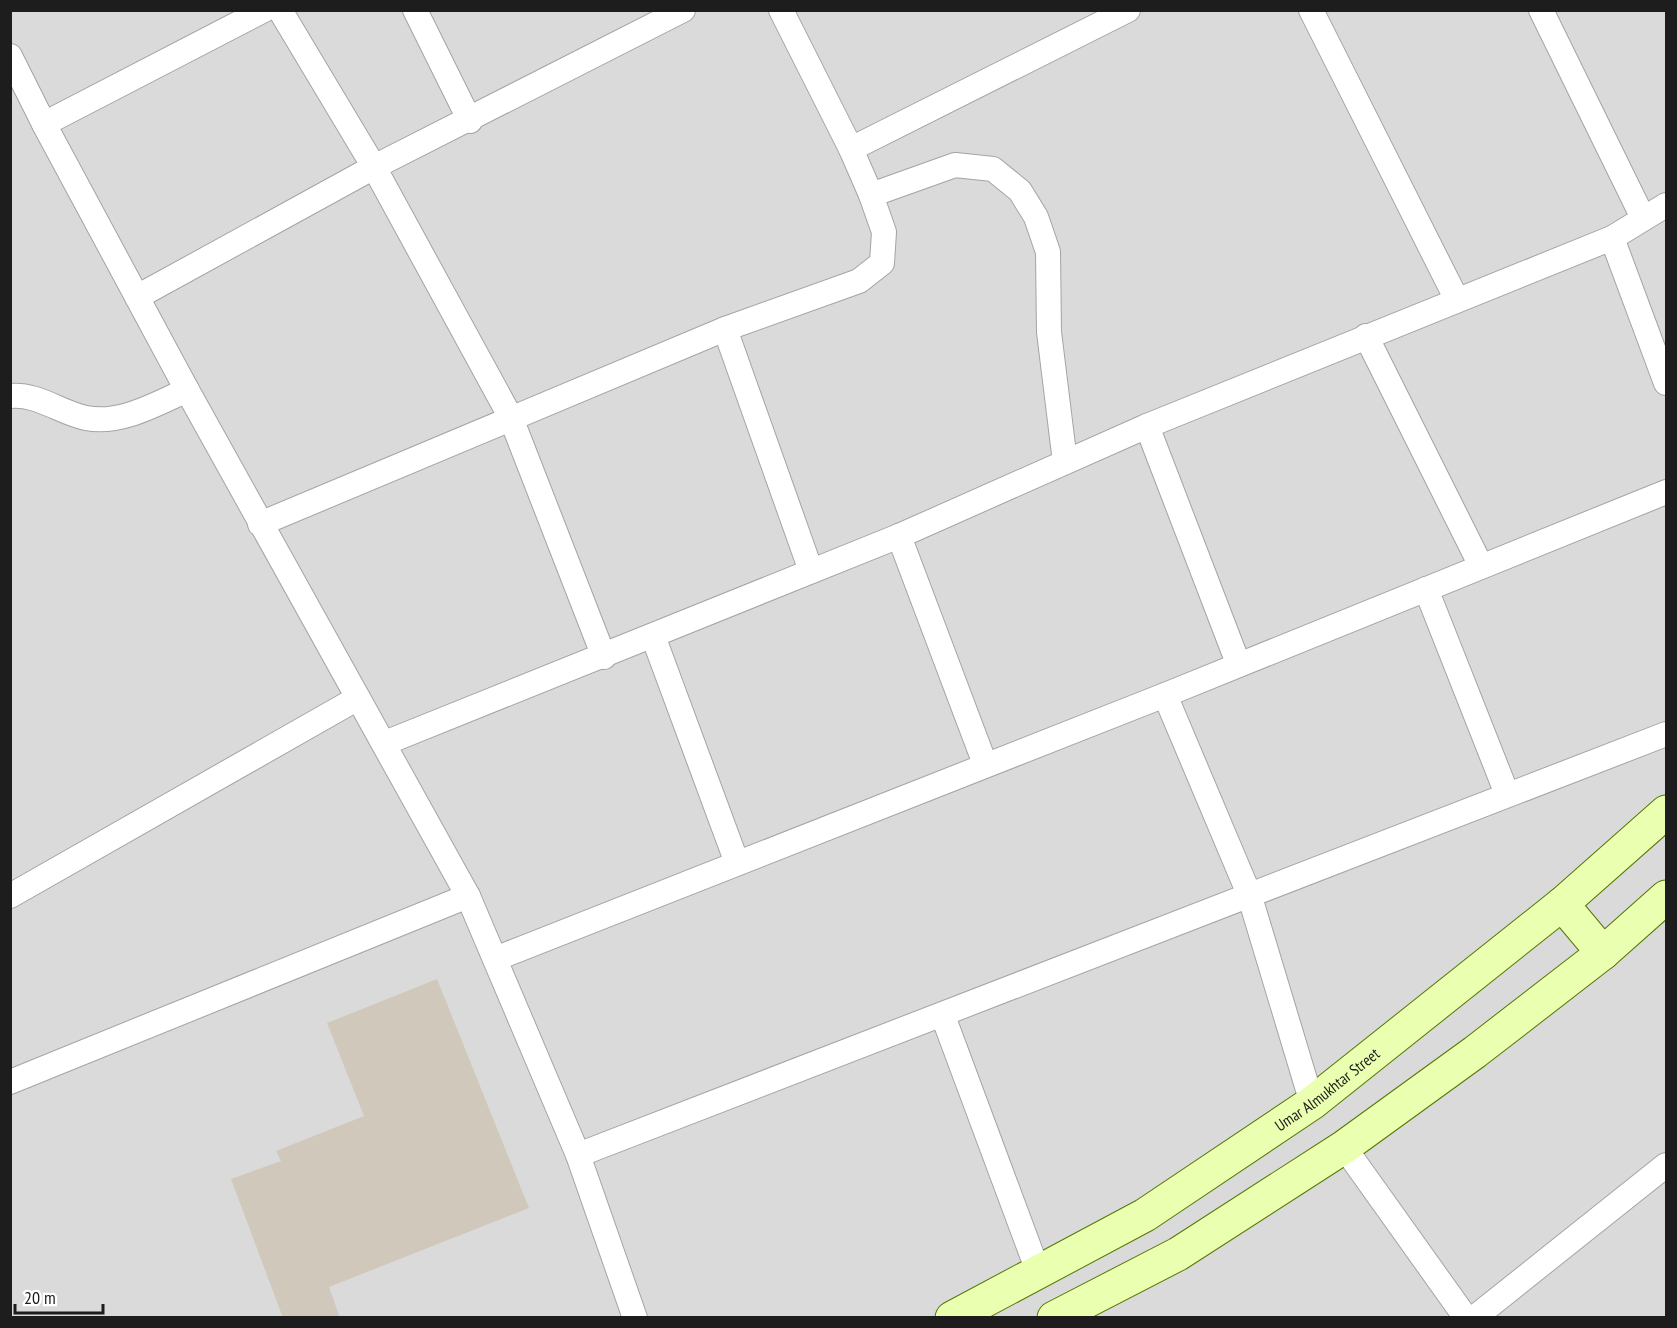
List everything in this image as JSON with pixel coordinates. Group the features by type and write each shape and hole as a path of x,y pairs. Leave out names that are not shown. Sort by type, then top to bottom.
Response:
{"street":[{"path":"44,124 264,10"},
{"path":"280,10 374,167 511,418 604,657"},
{"path":"415,10 470,121"},
{"path":"136,297 374,167 470,121 683,10"},
{"path":"260,524 726,329 859,281 882,263 884,232 871,195 851,149 781,10"},
{"path":"851,149 1128,10"},
{"path":"1311,10 1456,300"},
{"path":"1541,10 1643,218"},
{"path":"10,56 136,297 468,896 578,1155 635,1317"},
{"path":"871,195 955,165 993,169 1020,191 1036,217 1048,252 1049,332 1065,462"},
{"path":"385,743 604,657 898,536 1147,426 1612,238 1666,205"},
{"path":"1612,238 1666,383"},
{"path":"726,329 811,571"},
{"path":"1366,336 1481,566"},
{"path":"10,396 36,400 84,418 106,420 142,411 187,390"},
{"path":"1147,426 1238,663"},
{"path":"495,959 1165,695 1238,663 1666,492"},
{"path":"898,536 985,765"},
{"path":"1426,589 1507,795"},
{"path":"653,636 737,863"},
{"path":"1165,695 1248,894 1312,1103"},
{"path":"10,896 358,698"},
{"path":"578,1155 943,1016 1248,894 1666,734"},
{"name":"Umar Almukhtar Street","path":"952,1317 1039,1274 1145,1215 1312,1103 1563,904 1666,812"},
{"path":"10,1082 468,896"},
{"path":"1054,1317 1178,1254 1344,1147 1475,1052 1603,953 1666,897"},
{"path":"1563,904 1603,953"},
{"path":"943,1016 1039,1274"},
{"path":"1344,1147 1466,1317"},
{"path":"1474,1317 1666,1165"}],"shaded area":[{"path":"11,11 1666,11 1666,1317 11,1317"}],"building":[{"path":"437,979 529,1208 329,1287 340,1318 283,1318 231,1179 281,1161 276,1151 364,1116 327,1023"}]}
